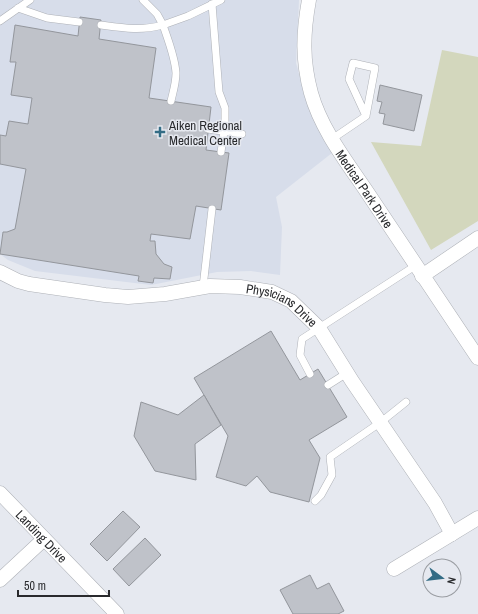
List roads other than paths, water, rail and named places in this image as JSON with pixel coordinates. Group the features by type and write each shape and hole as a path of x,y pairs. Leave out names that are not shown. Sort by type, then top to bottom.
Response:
{"street":[{"name":"Medical Park Drive","path":"309,0 304,25 304,42 307,77 316,108 332,139 478,358"},
{"path":"419,271 478,238"},
{"name":"Physicians Drive","path":"0,272 18,281 29,284 120,296 147,296 210,286 240,287 272,292 291,301 319,328 347,374 435,503 452,534"},
{"name":"Landing Drive","path":"0,493 117,614"},
{"path":"394,569 478,518"},
{"path":"0,580 44,539"}],"lane":[{"path":"0,22 30,0"},
{"path":"143,0 157,14 163,25 172,52 176,72 171,101"},
{"path":"101,25 138,30 153,28 188,16 221,0"},
{"path":"212,4 219,92 225,108 221,152"},
{"path":"18,8 47,18 80,22"},
{"path":"332,139 366,116 375,68 353,63 349,79 366,116"},
{"path":"208,129 242,134"},
{"path":"203,287 212,209"},
{"path":"310,374 300,355 302,339 419,271"},
{"path":"328,385 347,374"},
{"path":"315,501 321,495 332,475 330,457 381,422 406,402"}],"place":[{"name":"Aiken Regional Medical Center","path":"160,132"}]}
